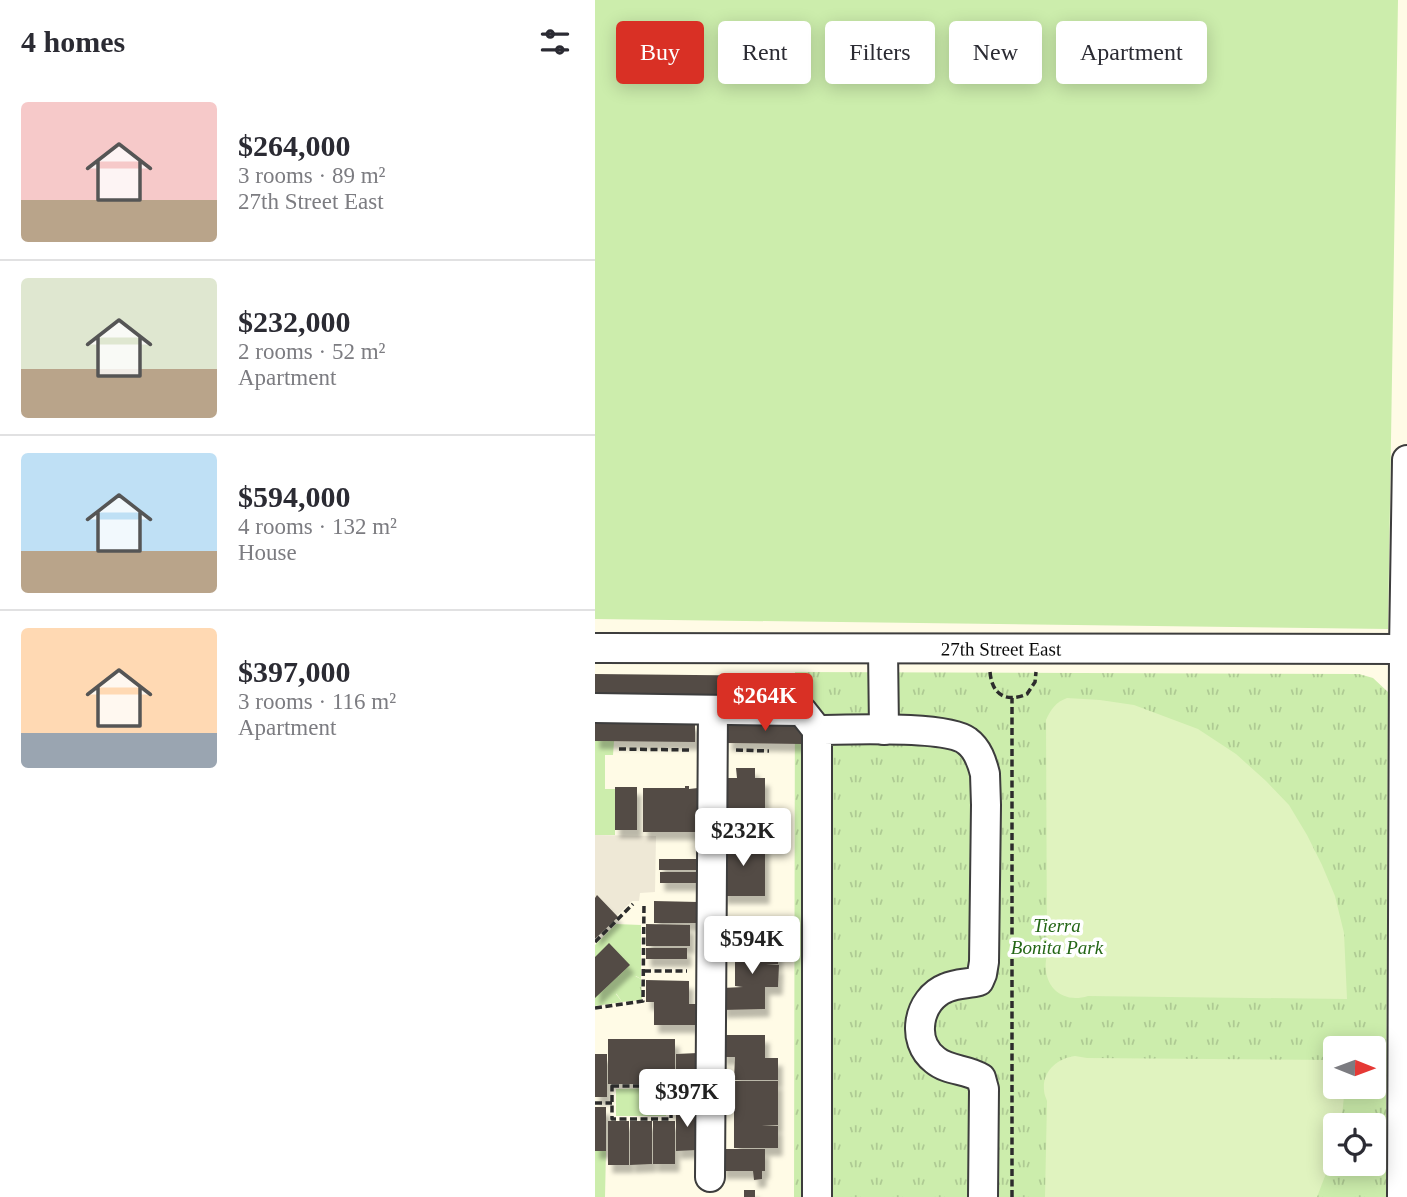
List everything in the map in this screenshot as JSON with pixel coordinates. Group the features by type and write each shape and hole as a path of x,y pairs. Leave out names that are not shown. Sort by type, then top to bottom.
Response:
{"street":[{"path":"1402,1197 1407,460"},
{"name":"27th Street East","path":"595,648 1406,649"},
{"path":"883,649 884,730"},
{"path":"595,708 802,711 817,730 817,1197"},
{"path":"710,1177 713,710"},
{"path":"817,730 932,732 967,740 982,761 985,774 982,974 979,981 946,988 935,994 922,1013 920,1027 924,1047 935,1060 981,1078 984,1089 983,1197"}],"path":[{"path":"990,670 994,690 1000,695 1012,698 1027,694 1032,689 1037,670"},
{"path":"1012,698 1012,1197"},
{"path":"595,943 633,904"},
{"path":"595,1008 643,1001 644,904"},
{"path":"644,971 711,971"},
{"path":"612,1086 671,1086 671,1119 612,1119 612,1103 612,1086"},
{"path":"595,1103 612,1103"}],"green space":[{"path":"595,0 1398,0 1388,629 595,619"},
{"name":"Tierra Bonita Park","path":"795,672 1359,674 1373,678 1388,692 1386,1197 794,1197"},
{"path":"1067,698 1134,705 1198,729 1236,754 1289,805 1307,835 1335,896 1344,933 1347,999 1078,998 1061,994 1054,989 1046,965 1046,720 1054,706"},
{"path":"595,741 614,741 613,755 605,755 605,789 615,789 615,835 595,835"},
{"path":"616,924 641,925 641,979 636,976 616,994 622,1002 595,1006 595,945"},
{"path":"633,975 641,979 642,999 622,1002 614,990 613,979 616,976"},
{"path":"1075,1056 1323,1060 1323,1099 1344,1099 1342,1113 1323,1113 1325,1176 1317,1197 1045,1197 1047,1101 1044,1083 1048,1071 1063,1059"},
{"path":"666,1088 666,1116 616,1116 616,1089"},
{"path":"595,1151 606,1151 605,1197 595,1197"}],"shaded area":[{"path":"595,835 656,836 655,892 640,893 639,901 632,901 595,937"}],"building":[{"path":"595,674 788,676 788,697 595,695"},
{"path":"595,721 695,722 695,742 595,741"},
{"path":"728,722 802,723 802,744 727,743"},
{"path":"736,768 755,768 755,778 765,778 765,822 722,822 722,778 737,778"},
{"path":"689,786 689,789 698,788 698,832 643,832 643,788"},
{"path":"615,787 637,787 637,830 615,830"},
{"path":"722,841 765,841 765,896 722,896"},
{"path":"659,859 700,859 700,870 659,870"},
{"path":"660,872 700,872 700,883 660,883"},
{"path":"597,895 618,917 595,939 595,898"},
{"path":"654,901 698,902 698,923 654,923"},
{"path":"722,919 765,919 765,941 722,941"},
{"path":"646,924 690,925 690,946 646,946"},
{"path":"735,942 778,942 778,964 766,965 779,965 778,987 765,987 765,1009 722,1010 722,988 743,987 735,986"},
{"path":"609,943 630,965 595,998 595,957"},
{"path":"646,948 687,948 687,959 646,959"},
{"path":"646,980 689,981 689,1004 698,1004 698,1025 654,1025 654,1002 646,1002"},
{"path":"721,1035 765,1035 765,1058 778,1058 778,1080 734,1080 735,1057 721,1057"},
{"path":"608,1039 675,1039 675,1084 608,1084"},
{"path":"698,1053 698,1097 676,1097 676,1054"},
{"path":"595,1054 607,1054 607,1097 595,1097"},
{"path":"734,1081 778,1081 778,1125 761,1125 778,1126 778,1148 734,1148"},
{"path":"595,1107 606,1107 606,1151 595,1151"},
{"path":"676,1107 697,1107 698,1150 676,1151"},
{"path":"608,1121 629,1121 629,1165 608,1165"},
{"path":"630,1121 652,1121 652,1164 630,1165"},
{"path":"653,1121 675,1121 675,1164 653,1164"},
{"path":"721,1149 765,1149 765,1171 762,1171 762,1179 754,1180 753,1171 721,1171"},
{"path":"744,1190 755,1190 755,1197 744,1197"}]}
